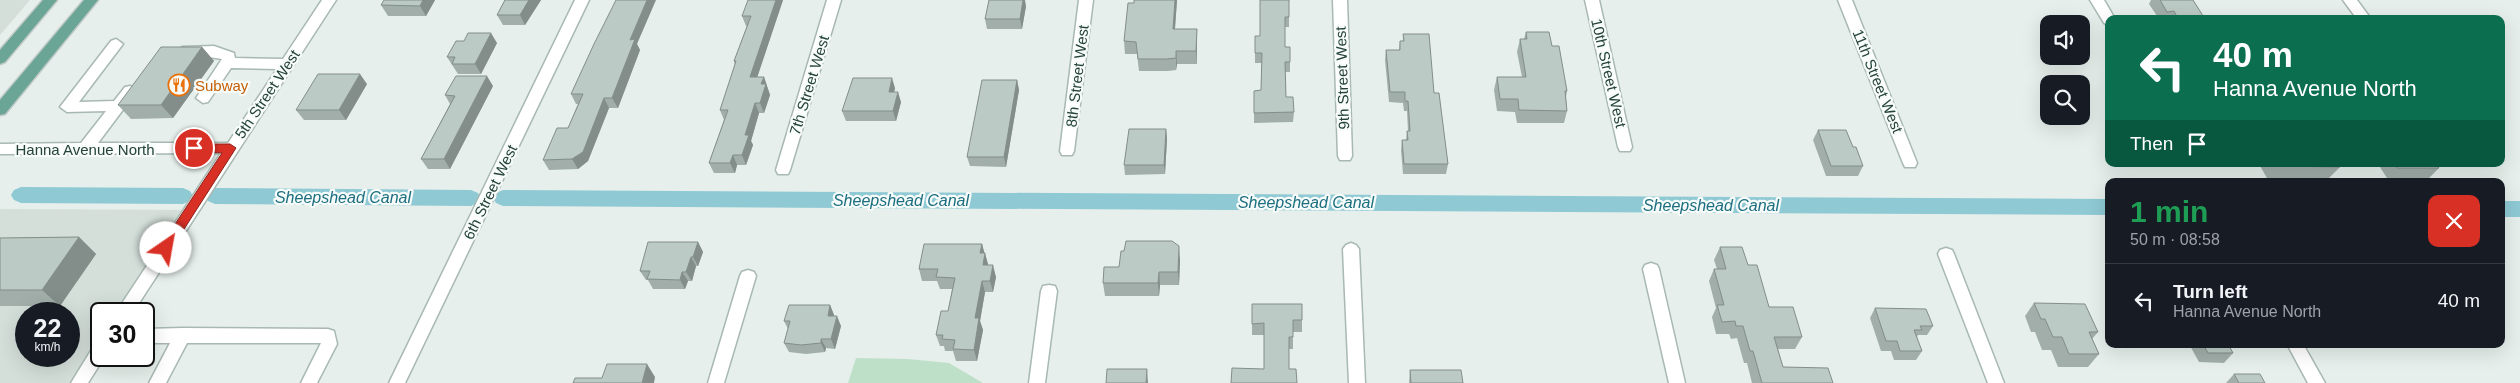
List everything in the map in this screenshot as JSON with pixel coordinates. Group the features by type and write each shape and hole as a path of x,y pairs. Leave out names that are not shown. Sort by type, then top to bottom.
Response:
{"main road":[{"path":"0,59 50,0"},
{"path":"0,110 91,0"}],"street":[{"name":"5th Street West","path":"132,302 230,148 329,0"},
{"name":"6th Street West","path":"397,383 582,0"},
{"name":"7th Street West","path":"783,170 834,0"},
{"name":"8th Street West","path":"1067,151 1086,0"},
{"name":"9th Street West","path":"1340,0 1345,156"},
{"name":"10th Street West","path":"1592,0 1625,146"},
{"name":"11th Street West","path":"1845,0 1910,162"},
{"path":"2097,0 2106,15"},
{"path":"2350,0 2361,15"},
{"path":"116,44 67,106 118,106"},
{"path":"176,50 214,51 229,56 227,63 203,98"},
{"path":"227,63 286,64"},
{"path":"85,149 137,83"},
{"name":"Hanna Avenue North","path":"0,149 230,148"},
{"path":"1351,249 1357,383"},
{"path":"1946,254 1996,383"},
{"path":"1651,269 1677,383"},
{"path":"716,383 748,276"},
{"path":"1037,383 1049,291"},
{"path":"157,383 183,335"},
{"path":"155,336 328,336 329,344 309,383"},
{"path":"2297,348 2317,383"},
{"path":"79,383 90,366"}],"shaded area":[{"path":"0,0 30,0 0,35"},
{"path":"0,209 199,210 133,302 90,302 90,362 76,383 0,383"}],"green space":[{"path":"856,358 908,359 949,363 983,383 848,383"}],"building":[{"path":"384,0 423,0 420,6 381,5"},
{"path":"505,0 529,0 520,15 497,15"},
{"path":"616,0 647,0 630,40 635,39 612,98 604,98 583,152 572,159 543,160 557,128 568,128 583,94 571,94"},
{"path":"748,0 776,0 750,77 764,77 761,84 766,84 760,103 755,103 745,135 749,135 742,155 733,155 730,163 709,163 728,110 720,110 736,61 734,61 751,16 742,16"},
{"path":"989,0 1023,0 1020,19 985,19"},
{"path":"1134,0 1175,0 1173,29 1197,29 1196,51 1176,51 1176,58 1138,59 1136,42 1124,41 1128,3 1134,3"},
{"path":"1260,0 1289,0 1289,17 1285,17 1285,47 1290,47 1290,62 1285,62 1286,97 1293,97 1294,112 1254,113 1254,91 1261,90 1262,53 1255,53 1255,36 1260,36"},
{"path":"2160,0 2193,0 2202,15 2176,15 2174,11 2167,12"},
{"path":"1526,32 1549,32 1552,46 1559,46 1567,91 1565,91 1567,111 1519,110 1518,99 1500,99 1497,77 1526,77 1520,39 1527,39"},
{"path":"468,33 491,33 475,64 452,64 455,57 447,57 456,41 464,41"},
{"path":"1403,34 1429,34 1434,93 1439,93 1448,164 1404,164 1402,140 1408,140 1407,131 1410,131 1408,101 1405,101 1405,92 1390,92 1386,50 1400,50 1400,41 1404,41"},
{"path":"161,47 202,47 161,105 118,105"},
{"path":"318,74 360,74 339,110 296,110"},
{"path":"456,76 487,76 444,159 421,159 455,96 445,95"},
{"path":"853,78 892,78 889,92 898,92 893,111 842,111"},
{"path":"982,80 1017,80 1004,157 967,157"},
{"path":"1129,129 1166,129 1164,165 1124,165"},
{"path":"1818,130 1846,130 1853,147 1856,147 1863,166 1831,166"},
{"path":"2396,167 2439,168 2397,168"},
{"path":"79,237 42,290 0,290 0,238"},
{"path":"1126,241 1172,241 1179,246 1178,272 1159,272 1158,283 1103,283 1104,267 1119,267 1121,251 1124,251"},
{"path":"648,242 698,242 686,272 682,272 680,280 647,279 650,271 640,271"},
{"path":"924,244 982,244 980,253 985,253 983,265 993,265 990,281 982,281 975,318 979,318 974,350 953,349 955,340 942,339 943,335 936,335 941,311 948,311 955,278 936,277 938,269 919,269"},
{"path":"1720,247 1742,247 1748,265 1757,265 1769,307 1793,307 1802,337 1774,337 1783,367 1828,368 1833,383 1762,383 1753,351 1750,351 1743,326 1736,326 1735,321 1722,322 1717,305 1724,305 1714,269 1726,269"},
{"path":"2034,303 2085,304 2098,332 2089,332 2099,354 2069,354 2062,337 2053,337 2045,319 2041,319"},
{"path":"1252,304 1302,304 1302,320 1293,320 1293,337 1289,337 1289,369 1296,369 1297,383 1231,383 1232,368 1264,369 1264,323 1252,324"},
{"path":"789,305 830,305 828,316 837,316 831,339 821,339 821,343 801,345 784,343 790,321 784,321"},
{"path":"1875,308 1926,309 1933,326 1920,326 1922,330 1914,330 1922,351 1900,351 1897,341 1886,341"},
{"path":"2205,348 2230,348 2233,353 2208,353"},
{"path":"607,364 647,364 642,383 573,383 575,378 602,378"},
{"path":"1107,369 1147,369 1146,383 1106,383"},
{"path":"1410,370 1461,370 1463,383 1411,383"},
{"path":"2234,374 2260,374 2265,383 2239,383"}],"waterway":[{"name":"Sheepshead Canal","path":"21,195 183,196"},
{"name":"Sheepshead Canal","path":"215,196 471,198"},
{"name":"Sheepshead Canal","path":"503,198 2105,207"},
{"name":"Sheepshead Canal","path":"2505,209 2520,209"}],"place":[{"name":"Subway","path":"179,85"}],"route":[{"path":"166,248 230,148 194,148"}]}
